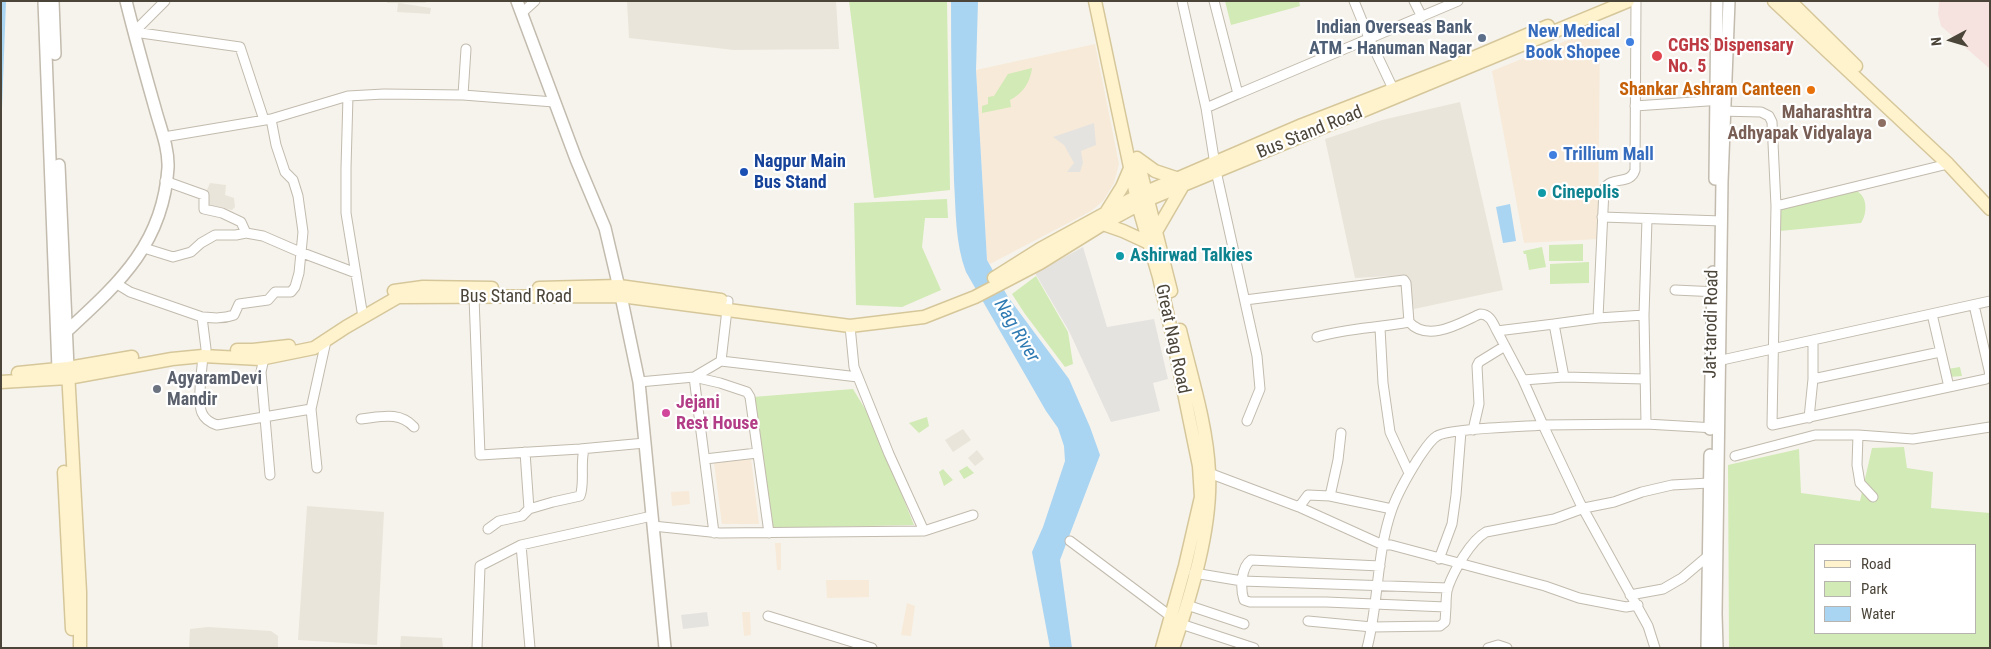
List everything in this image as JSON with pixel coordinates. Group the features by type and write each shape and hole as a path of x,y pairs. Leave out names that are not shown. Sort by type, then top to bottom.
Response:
{"main road":[{"name":"Great Nag Road","path":"1095,1 1134,162 1199,466 1201,497 1185,566 1162,648"},
{"name":"Great Nag Road","path":"1104,1 1134,162"},
{"path":"1774,1 1948,164 1990,209"},
{"path":"1790,1 1804,6 1990,199"},
{"name":"Bus Stand Road","path":"999,280 1040,263 1142,198 1395,92 1620,2"},
{"path":"1107,212 1134,162 1179,182 1157,230"},
{"name":"Great Nag Road","path":"1142,198 1157,230 1205,439 1209,473 1207,522 1187,605 1173,648"},
{"path":"727,305 844,318 907,314 973,293 999,280 1040,249 1107,212 1142,198"},
{"path":"1103,224 1150,243"},
{"path":"204,353 304,344 363,313 393,291 423,287 620,291"},
{"name":"Bus Stand Road","path":"1,382 204,353 264,358 314,348 363,313 398,298 620,291 727,305 850,326 924,317 973,293"},
{"path":"63,374 62,417 65,517 72,648"},
{"path":"63,374 80,592 80,648"}],"street":[{"path":"44,1 63,374"},
{"path":"53,1 61,327"},
{"path":"61,327 117,284 144,248 164,200 168,166 164,137 126,1"},
{"path":"134,32 166,1"},
{"path":"517,1 554,102 605,228 620,291 639,382 666,648"},
{"path":"524,11 535,1"},
{"path":"1182,1 1257,356 1260,389 1247,421"},
{"path":"1214,1 1238,94"},
{"path":"1354,1 1369,38 1395,92"},
{"path":"1414,1 1422,17"},
{"path":"1206,108 1458,1"},
{"path":"1598,318 1604,189 1607,184 1629,179 1633,176 1635,170 1636,1"},
{"name":"Jat-tarodi Road","path":"1707,648 1709,483 1714,428 1717,292 1720,105 1718,1"},
{"path":"1720,105 1728,1"},
{"path":"117,284 130,292 202,317 227,318 234,316 239,304 268,300 276,292 291,292 295,287 299,273 303,232 298,196 293,180 285,172 268,120 240,47 134,32"},
{"path":"463,95 466,49"},
{"path":"164,137 268,120 348,96 384,94 463,95 554,102"},
{"path":"348,96 346,213 363,313"},
{"path":"1635,106 1720,105 1761,112 1769,116 1772,122 1776,206 1772,425 1986,379 1990,376 1974,305"},
{"path":"1776,206 1948,164"},
{"path":"166,181 204,196 204,209 222,213 241,222 246,233"},
{"path":"1602,217 1718,221"},
{"path":"1646,424 1644,315 1648,219"},
{"path":"144,248 173,257 191,252 201,242 215,235 246,233 263,236 356,273"},
{"path":"1245,300 1404,280 1406,283 1409,322 1418,330 1427,331 1447,328 1480,314 1486,314 1523,380 1584,508 1612,557 1630,595 1638,605 1656,648"},
{"path":"1675,290 1717,292"},
{"path":"474,297 480,455 584,449 645,443"},
{"path":"1715,362 1990,302"},
{"path":"720,361 727,305"},
{"path":"1932,314 1949,387"},
{"path":"1497,331 1598,318 1644,315"},
{"path":"202,317 204,353 200,388 202,413 208,421 217,426 311,409"},
{"path":"1317,337 1346,330 1380,328 1409,322"},
{"path":"1554,324 1564,377"},
{"path":"850,326 854,367 889,454 924,531"},
{"path":"1380,328 1383,383 1390,432 1409,473"},
{"path":"1809,418 1813,379 1813,340"},
{"path":"317,468 311,409 326,341"},
{"path":"1473,430 1479,404 1477,366 1479,362 1505,346"},
{"path":"1813,379 1940,352"},
{"path":"264,358 261,372 270,475"},
{"path":"694,377 720,361 858,376"},
{"path":"639,382 694,377 747,392 751,405 770,533"},
{"path":"694,377 714,533"},
{"path":"1523,380 1564,377 1644,379"},
{"path":"361,419 398,416 408,420 414,427"},
{"path":"1367,648 1372,627 1383,545 1392,509 1409,473 1438,436 1461,431 1543,425 1646,424 1714,428 1717,648"},
{"path":"1735,456 1815,435 1858,435 1913,439 1990,427"},
{"path":"1440,559 1452,524 1461,431"},
{"path":"1330,496 1338,460 1341,433"},
{"path":"1858,435 1857,465 1860,483 1873,497"},
{"path":"488,529 499,521 522,516 529,509 580,496 583,483 581,467 584,449"},
{"path":"525,452 529,509"},
{"path":"705,459 757,453"},
{"path":"1209,473 1299,507 1383,545 1391,545 1460,563 1545,586 1579,598 1626,607 1638,605"},
{"path":"1308,620 1372,627 1440,626 1445,622 1448,588 1460,563 1479,536 1486,532 1554,519 1584,508 1614,502 1642,492 1672,485 1709,483"},
{"path":"1299,507 1308,495 1330,496 1392,509"},
{"path":"477,648 480,566 521,545 653,521 714,533 924,531 973,515"},
{"path":"1070,541 1181,624 1254,648"},
{"path":"521,545 530,648"},
{"path":"1630,595 1663,590 1682,578 1708,556"},
{"path":"1380,566 1250,560 1247,562 1242,581 1244,600 1250,602 1446,607"},
{"path":"1194,573 1242,581 1448,588"},
{"path":"1187,605 1244,624"},
{"path":"768,616 872,648"},
{"path":"1488,648 1498,645 1507,648"}],"shaded area":[{"path":"387,1 425,1 426,3 399,3 431,8 430,14 397,12 398,3 387,3"},
{"path":"627,1 836,1 839,49 734,50 629,38"},
{"path":"1939,1 1990,1 1990,69 1941,26 1938,14"},
{"name":"Trillium Mall","path":"1600,27 1598,239 1524,243 1492,71"},
{"path":"1095,44 1119,164 1114,183 1103,201 1091,211 990,264 987,260 976,70"},
{"path":"1460,102 1503,290 1414,309 1407,275 1355,278 1325,139 1382,120"},
{"path":"1094,123 1096,145 1081,151 1083,163 1080,172 1067,172 1074,163 1064,145 1053,137"},
{"path":"210,183 226,185 225,195 234,198 235,207 232,210 208,205 207,190"},
{"path":"1083,247 1107,327 1154,319 1168,379 1153,383 1160,411 1111,422 1069,331 1035,273"},
{"path":"963,429 971,440 953,452 945,440"},
{"path":"977,450 984,459 975,466 968,458"},
{"path":"751,459 759,524 722,524 714,463"},
{"path":"689,491 690,504 672,506 671,492"},
{"path":"307,506 384,512 377,645 298,640"},
{"path":"775,543 781,543 781,570 777,570"},
{"path":"826,580 869,580 869,597 827,598"},
{"path":"907,603 915,606 911,636 901,635"},
{"path":"707,612 709,626 683,629 681,615"},
{"path":"742,612 750,612 751,635 744,636"},
{"path":"208,627 271,631 278,636 278,648 189,648 190,629"},
{"path":"401,636 442,638 443,648 400,648"}],"green space":[{"path":"849,1 947,1 950,190 874,198"},
{"path":"1225,1 1299,1 1300,6 1231,25"},
{"path":"1032,68 1030,78 1025,87 1010,100 1011,107 982,113 982,106 988,104 988,97 994,96 1008,74"},
{"path":"1853,190 1862,195 1864,199 1866,209 1861,223 1780,231 1779,209"},
{"path":"947,199 948,218 925,218 922,247 941,290 902,307 856,305 854,203"},
{"path":"1583,244 1583,261 1549,261 1549,245"},
{"path":"1542,247 1546,267 1529,270 1526,254 1523,251"},
{"path":"1589,262 1589,283 1550,284 1550,264"},
{"path":"1036,276 1068,332 1073,364 1065,367 1012,294"},
{"path":"1960,367 1962,376 1949,377 1948,369"},
{"path":"853,389 873,422 914,525 772,528 753,397"},
{"path":"927,417 929,426 919,433 909,423"},
{"path":"1904,447 1907,468 1933,472 1931,508 1990,513 1990,648 1729,648 1728,465 1799,449 1801,493 1860,501 1872,448"},
{"path":"967,466 974,473 964,479 959,471"},
{"path":"943,469 953,480 944,486 939,472"}],"water":[{"path":"1,1 6,1 1,135"},
{"name":"Nag River","path":"951,1 978,1 976,70 987,260 1008,297 1069,379 1100,455 1060,560 1072,648 1050,648 1032,552 1043,527 1065,461 1064,446 1058,428 1046,411 966,272 962,261 957,227 954,181"},
{"path":"1510,204 1516,241 1503,243 1496,207"}],"place":[{"name":"Indian Overseas Bank ATM - Hanuman Nagar","path":"1482,38"},
{"name":"New Medical Book Shopee","path":"1630,42"},
{"name":"CGHS Dispensary No. 5","path":"1657,56"},
{"name":"Shankar Ashram Canteen","path":"1811,90"},
{"name":"Maharashtra Adhyapak Vidyalaya","path":"1882,123"},
{"name":"Trillium Mall","path":"1553,155"},
{"name":"Nagpur Main Bus Stand","path":"744,172"},
{"name":"Cinepolis","path":"1542,193"},
{"name":"Ashirwad Talkies","path":"1120,256"},
{"name":"AgyaramDevi Mandir","path":"157,389"},
{"name":"Jejani Rest House","path":"666,413"}]}
